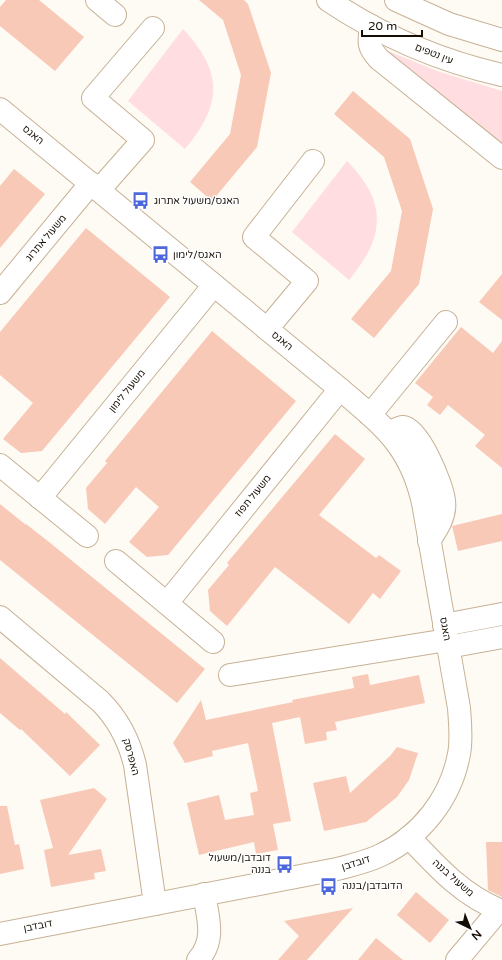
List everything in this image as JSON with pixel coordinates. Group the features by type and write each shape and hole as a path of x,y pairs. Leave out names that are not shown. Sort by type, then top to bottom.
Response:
{"street":[{"path":"97,0 115,15"},
{"name":"עין נטפים","path":"328,0 371,26 412,46 451,61 502,75"},
{"path":"396,0 449,24 502,40"},
{"path":"371,26 368,44 379,59 502,158"},
{"name":"משעול אתרוג","path":"0,293 95,186 143,140 93,98 153,28"},
{"name":"האגס","path":"0,109 340,389 389,433 407,456 417,479 423,503 446,637"},
{"path":"266,329 307,281 254,237 313,161"},
{"name":"משעול לימון","path":"40,498 214,285"},
{"path":"370,415 446,322"},
{"name":"משעול תפוז","path":"167,603 340,389"},
{"path":"0,465 86,536"},
{"path":"116,561 213,642"},
{"path":"446,637 502,614"},
{"name":"האפרסק","path":"0,616 100,701 115,716 125,734 135,766 155,904"},
{"path":"230,675 446,637 502,637"},
{"name":"דובדבן","path":"0,934 360,864 382,855 401,843 419,829 433,813 445,794 454,775 460,753 460,723 446,637"},
{"name":"משעול בננה","path":"409,837 465,891 477,900 500,910"},
{"path":"198,960 204,954 210,936 204,894"},
{"path":"460,959 500,910"}],"shaded area":[{"path":"183,29 206,60 211,74 213,89 211,103 206,117 197,133 185,149 128,101"},
{"path":"383,49 437,71 502,91 502,145"},
{"path":"347,161 370,191 375,206 377,220 375,234 370,249 349,280 292,232"}],"building":[{"path":"6,0 39,0 84,37 55,71 0,26 0,7"},
{"path":"199,0 244,0 248,4 271,73 257,147 212,201 190,182 230,134 241,75 223,20"},
{"path":"353,91 410,139 433,209 419,284 374,338 351,319 391,271 402,211 384,157 334,114"},
{"path":"14,169 45,194 0,248 0,186"},
{"path":"86,228 170,297 42,451 21,453 3,439 33,403 0,375 0,332"},
{"path":"502,274 502,320 479,302"},
{"path":"461,327 493,353 502,341 502,468 475,446 485,435 448,405 440,415 427,405 433,397 415,383"},
{"path":"212,331 296,401 168,555 147,557 129,542 159,507 136,487 105,524 88,509 86,488 107,463 105,461"},
{"path":"335,434 365,459 319,515 376,558 379,555 401,571 380,599 373,593 349,624 275,567 227,626 210,611 208,590 229,565 227,563"},
{"path":"0,504 205,669 177,703 0,560"},
{"path":"502,514 502,541 458,551 452,526"},
{"path":"0,658 65,714 66,712 100,745 70,776 21,729 20,730 0,713"},
{"path":"368,674 370,685 419,675 425,703 335,722 337,730 326,732 327,740 305,744 300,717 272,723 291,821 273,824 278,850 256,854 254,842 199,855 187,803 219,795 225,820 254,815 250,793 258,791 248,743 212,751 213,756 185,763 173,743 201,700 206,720 293,702 292,700 354,688 352,677"},
{"path":"397,747 418,753 409,780 397,797 366,822 324,831 313,783 346,776 350,793 390,756"},
{"path":"94,788 107,799 68,855 101,849 106,871 94,873 95,879 51,887 44,850 53,848 40,800"},
{"path":"0,806 7,806 15,845 19,844 24,869 0,874"},
{"path":"486,842 502,842 502,897 488,890"},
{"path":"416,892 449,920 430,943 397,915"},
{"path":"353,908 307,960 278,960 299,936 284,921"},
{"path":"376,938 403,960 358,960"}],"place":[{"name":"האגס/משעול אתרוג","path":"141,201"},
{"name":"האגס/לימון","path":"160,255"},
{"name":"דובדבן/משעול בננה","path":"284,864"},
{"name":"הדובדבן/בננה","path":"329,886"}]}
